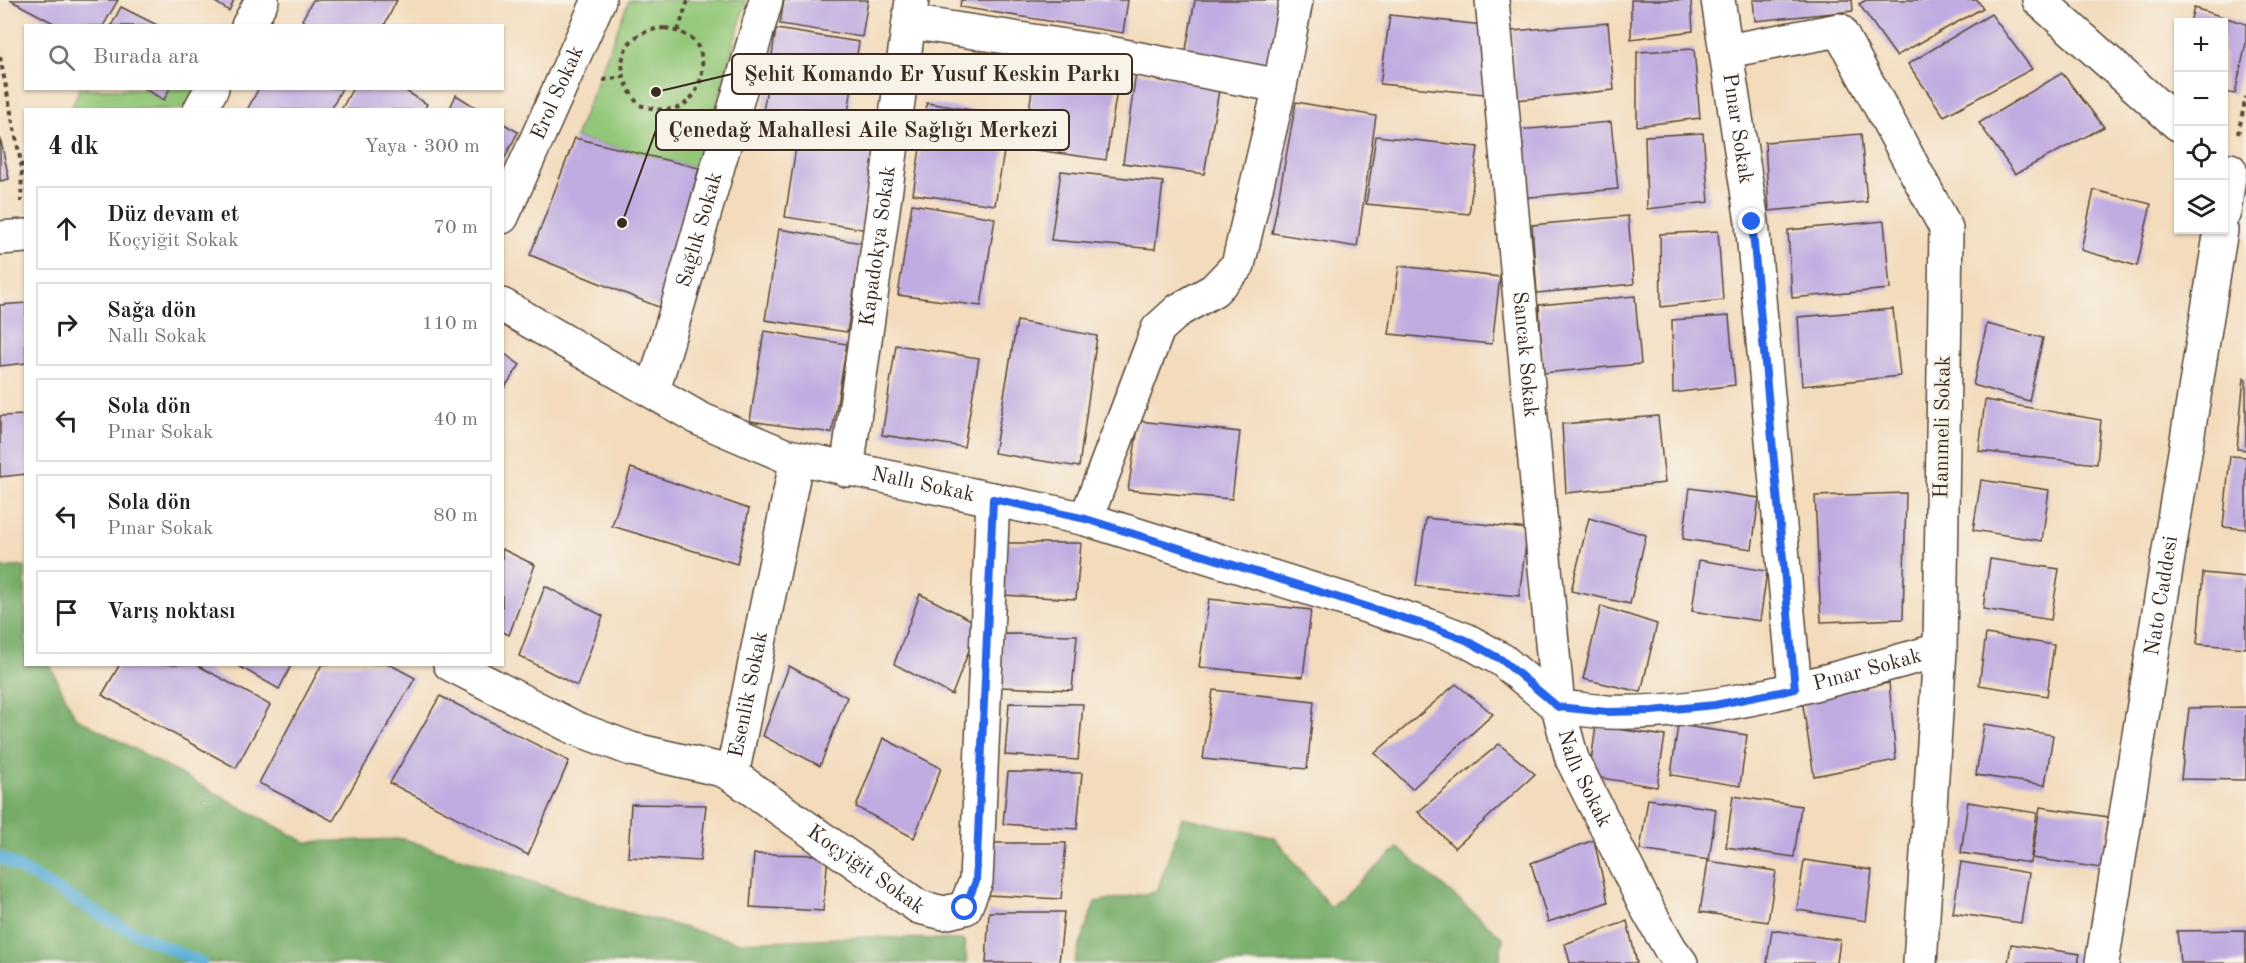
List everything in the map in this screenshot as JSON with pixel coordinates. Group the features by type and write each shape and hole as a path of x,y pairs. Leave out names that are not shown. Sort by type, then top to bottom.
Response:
{"street":[{"path":"249,24 262,0"},
{"name":"Erol Sokak","path":"504,213 599,0"},
{"name":"Sağlık Sokak","path":"652,391 766,0"},
{"path":"1086,519 1158,329 1179,310 1214,290 1238,265 1280,86 1296,0"},
{"name":"Sancak Sokak","path":"1492,0 1558,707"},
{"name":"Pınar Sokak","path":"1718,0 1752,222 1795,689"},
{"path":"2039,0 2174,120"},
{"name":"Kapadokya Sokak","path":"847,470 911,11 1098,51 1280,86"},
{"name":"Hanımeli Sokak","path":"1727,51 1839,30 1946,228 1940,650 1920,963"},
{"path":"201,108 211,90"},
{"path":"2228,192 2233,172"},
{"path":"0,238 23,224"},
{"name":"Nato Caddesi","path":"2102,963 2220,234"},
{"name":"Nallı Sokak","path":"504,306 710,423 765,447 847,470 1086,519 1426,625 1466,640 1502,660 1558,707 1572,759 1648,912 1671,950 1682,963"},
{"name":"Esenlik Sokak","path":"454,666 575,728 631,749 722,770 732,775 798,458"},
{"name":"Koçyiğit Sokak","path":"732,775 919,907 944,914 965,908 976,881 993,499"},
{"name":"Pınar Sokak","path":"1558,707 1607,712 1652,711 1715,705 1795,689 1940,650"}],"path":[{"path":"678,31 688,0"},
{"path":"665,28 678,31 689,37 699,48 703,63 700,82 693,96 679,108 667,110 639,105 628,92 623,77 621,56 626,47 638,36 651,29 665,28"},
{"path":"0,57 22,168 23,224"},
{"path":"597,81 623,77"}],"green space":[{"path":"629,0 746,0 699,168 575,138"},
{"path":"79,90 145,90 164,100 169,90 194,90 186,108 72,108"},
{"path":"24,566 24,666 50,666 75,717 305,842 404,839 614,909 738,942 867,937 964,940 967,963 0,963 0,568"},
{"path":"1182,817 1275,838 1330,907 1398,848 1503,938 1499,963 1074,963 1095,902 1157,892"}],"building":[{"path":"10,0 118,0 104,24 55,24"},
{"path":"212,0 234,0 229,11"},
{"path":"313,0 397,0 385,24 309,24 302,20"},
{"path":"784,0 868,0 862,37 780,24"},
{"path":"961,0 1128,0 1123,33 960,7"},
{"path":"1195,0 1279,0 1270,68 1185,55"},
{"path":"1631,0 1691,0 1693,31 1631,39"},
{"path":"1753,0 1852,0 1853,11 1755,21"},
{"path":"1866,0 1977,0 1983,8 1896,56 1859,4"},
{"path":"121,7 155,24 112,24"},
{"path":"2194,8 2226,18 2191,18"},
{"path":"1991,14 2032,69 1944,116 1908,64"},
{"path":"1390,15 1492,26 1484,94 1380,84"},
{"path":"2228,18 2246,24 2246,43 2235,94 2228,93"},
{"path":"1608,23 1614,90 1516,100 1512,31"},
{"path":"776,29 859,42 845,132 762,119"},
{"path":"1694,49 1700,118 1637,126 1637,52"},
{"path":"1037,58 1120,71 1106,160 1023,148"},
{"path":"1136,72 1220,85 1204,174 1123,163"},
{"path":"2062,73 2104,127 2015,174 1979,123"},
{"path":"146,90 169,90 164,100"},
{"path":"258,90 341,90 332,108 248,108"},
{"path":"352,90 404,90 427,104 425,108 342,108"},
{"path":"456,95 477,108 450,108"},
{"path":"1296,102 1376,116 1357,247 1272,233"},
{"path":"927,103 1010,116 995,205 913,194"},
{"path":"1611,122 1618,189 1520,198 1516,130"},
{"path":"504,124 518,132 504,159"},
{"path":"799,128 881,141 868,230 785,217"},
{"path":"1703,133 1709,202 1647,209 1645,136"},
{"path":"1861,134 1867,202 1769,211 1765,142"},
{"path":"1376,136 1478,147 1469,214 1366,204"},
{"path":"0,137 9,179 0,181"},
{"path":"575,138 699,168 661,308 530,255"},
{"path":"1061,171 1163,182 1155,249 1051,240"},
{"path":"2094,190 2151,204 2137,266 2081,250"},
{"path":"912,204 995,218 981,306 898,295"},
{"path":"1628,216 1634,284 1537,293 1532,225"},
{"path":"1884,221 1890,289 1792,298 1788,230"},
{"path":"779,229 862,243 847,332 765,320"},
{"path":"1718,231 1723,300 1661,307 1660,234"},
{"path":"1399,266 1500,277 1492,344 1389,334"},
{"path":"1635,296 1641,364 1543,373 1539,305"},
{"path":"24,303 24,363 0,366 0,305"},
{"path":"1893,309 1900,376 1802,386 1798,317"},
{"path":"1729,316 1735,385 1673,393 1672,320"},
{"path":"1017,321 1097,336 1079,467 994,453"},
{"path":"1987,324 2043,338 2029,401 1973,385"},
{"path":"764,331 847,344 832,433 750,421"},
{"path":"896,345 979,358 964,447 882,435"},
{"path":"504,353 520,365 504,388"},
{"path":"2244,378 2246,379 2246,450 2237,449"},
{"path":"1985,400 2101,420 2097,464 1979,451"},
{"path":"24,415 24,474 0,477 0,416"},
{"path":"1658,416 1665,483 1566,493 1562,424"},
{"path":"1139,421 1240,432 1232,499 1128,490"},
{"path":"2230,456 2246,457 2246,529 2223,527"},
{"path":"631,468 749,509 737,564 612,526"},
{"path":"1981,480 2049,490 2042,541 1973,530"},
{"path":"1690,488 1759,498 1752,549 1683,539"},
{"path":"1906,493 1903,619 1821,622 1815,496"},
{"path":"1426,518 1528,529 1519,596 1416,586"},
{"path":"1589,518 1646,535 1630,604 1571,591"},
{"path":"1007,543 1081,543 1076,599 1002,595"},
{"path":"504,550 535,565 509,635 504,633"},
{"path":"1990,559 2059,569 2051,620 1983,609"},
{"path":"1699,560 1767,571 1760,621 1692,611"},
{"path":"2203,573 2246,577 2246,648 2197,644"},
{"path":"545,586 603,616 577,686 519,656"},
{"path":"920,594 979,624 952,695 894,664"},
{"path":"1209,599 1311,610 1303,677 1199,667"},
{"path":"1601,606 1657,624 1641,692 1583,679"},
{"path":"1003,634 1077,635 1072,690 999,687"},
{"path":"1986,634 2054,645 2047,696 1979,685"},
{"path":"119,666 199,666 270,705 236,768 102,695"},
{"path":"239,666 291,666 279,689"},
{"path":"321,666 393,666 415,678 333,821 259,783"},
{"path":"789,666 847,697 820,766 763,736"},
{"path":"1889,683 1896,760 1814,776 1802,699"},
{"path":"1456,684 1493,714 1412,789 1375,753"},
{"path":"1213,690 1314,701 1307,769 1203,759"},
{"path":"440,696 569,761 528,855 390,783"},
{"path":"1009,703 1083,704 1078,760 1005,755"},
{"path":"2246,707 2246,780 2181,779 2189,708"},
{"path":"1984,724 2053,735 2045,785 1976,775"},
{"path":"1678,725 1747,735 1740,786 1671,775"},
{"path":"1596,726 1665,736 1657,787 1589,776"},
{"path":"883,738 941,768 914,838 856,807"},
{"path":"1499,744 1535,774 1455,848 1418,812"},
{"path":"1008,772 1082,773 1077,829 1003,824"},
{"path":"1733,796 1801,806 1794,857 1726,847"},
{"path":"1648,799 1716,809 1709,860 1640,850"},
{"path":"1968,802 2037,813 2030,863 1961,853"},
{"path":"631,804 706,805 700,861 628,857"},
{"path":"2040,807 2108,817 2101,868 2032,858"},
{"path":"1594,840 1608,902 1548,922 1531,863"},
{"path":"992,843 1066,843 1061,899 988,895"},
{"path":"754,854 828,855 823,911 750,907"},
{"path":"1804,860 1872,870 1866,921 1797,910"},
{"path":"1708,861 1776,871 1768,922 1700,912"},
{"path":"1961,862 2029,873 2021,923 1953,913"},
{"path":"989,912 1064,912 1059,963 986,963"},
{"path":"1627,921 1637,963 1570,963 1565,944"},
{"path":"1772,930 1840,940 1837,963 1767,963"},
{"path":"2246,930 2246,963 2180,963 2177,931"},
{"path":"2011,944 2080,954 2078,963 2008,963"}],"waterway":[{"path":"0,857 120,926 201,963"}],"place":[{"name":"Şehit Komando Er Yusuf Keskin Parkı","path":"656,92"},
{"name":"Çenedağ Mahallesi Aile Sağlığı Merkezi","path":"622,223"}],"route":[{"path":"965,908 976,881 993,499 1086,519 1159,540 1426,625 1466,640 1502,660 1558,707 1607,712 1652,711 1715,705 1795,689 1752,222"}]}
